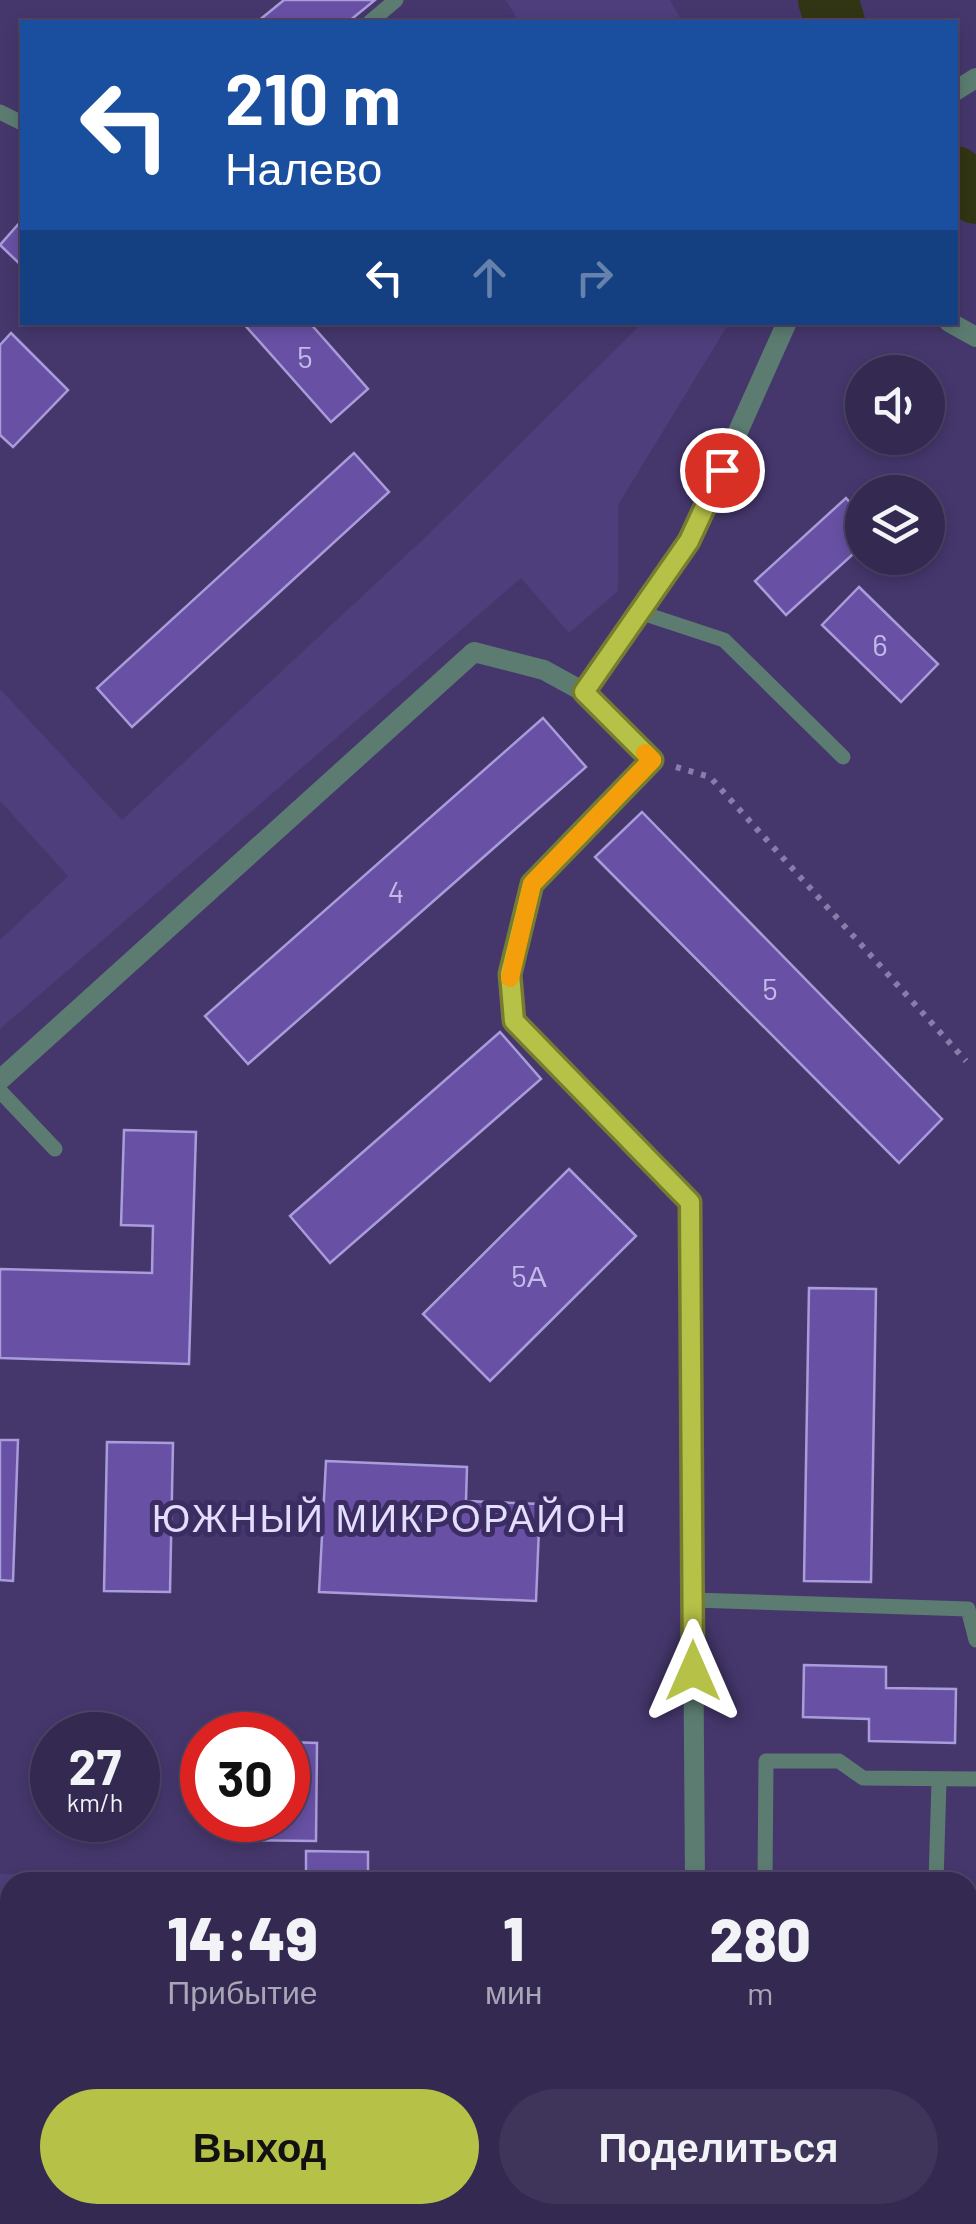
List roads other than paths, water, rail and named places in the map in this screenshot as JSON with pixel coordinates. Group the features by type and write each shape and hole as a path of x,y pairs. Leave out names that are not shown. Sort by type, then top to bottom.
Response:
{"street":[{"path":"584,692 689,541 756,400 786,325"},
{"path":"0,1080 474,652 544,670 584,692 652,760 532,884 510,974 514,1021 690,1202 694,1872"}],"lane":[{"path":"372,20 396,0"},
{"path":"639,612 724,640 843,757"},
{"path":"0,1091 56,1149"},
{"path":"693,1600 968,1608 976,1640"},
{"path":"765,1872 766,1761 838,1761 864,1778 976,1779"},
{"path":"936,1872 939,1781"}],"waterway":[{"path":"828,0 834,20"},
{"path":"958,179 976,194"}],"district":[{"name":"ЮЖНЫЙ МИКРОРАЙОН","path":"390,1517"}]}
